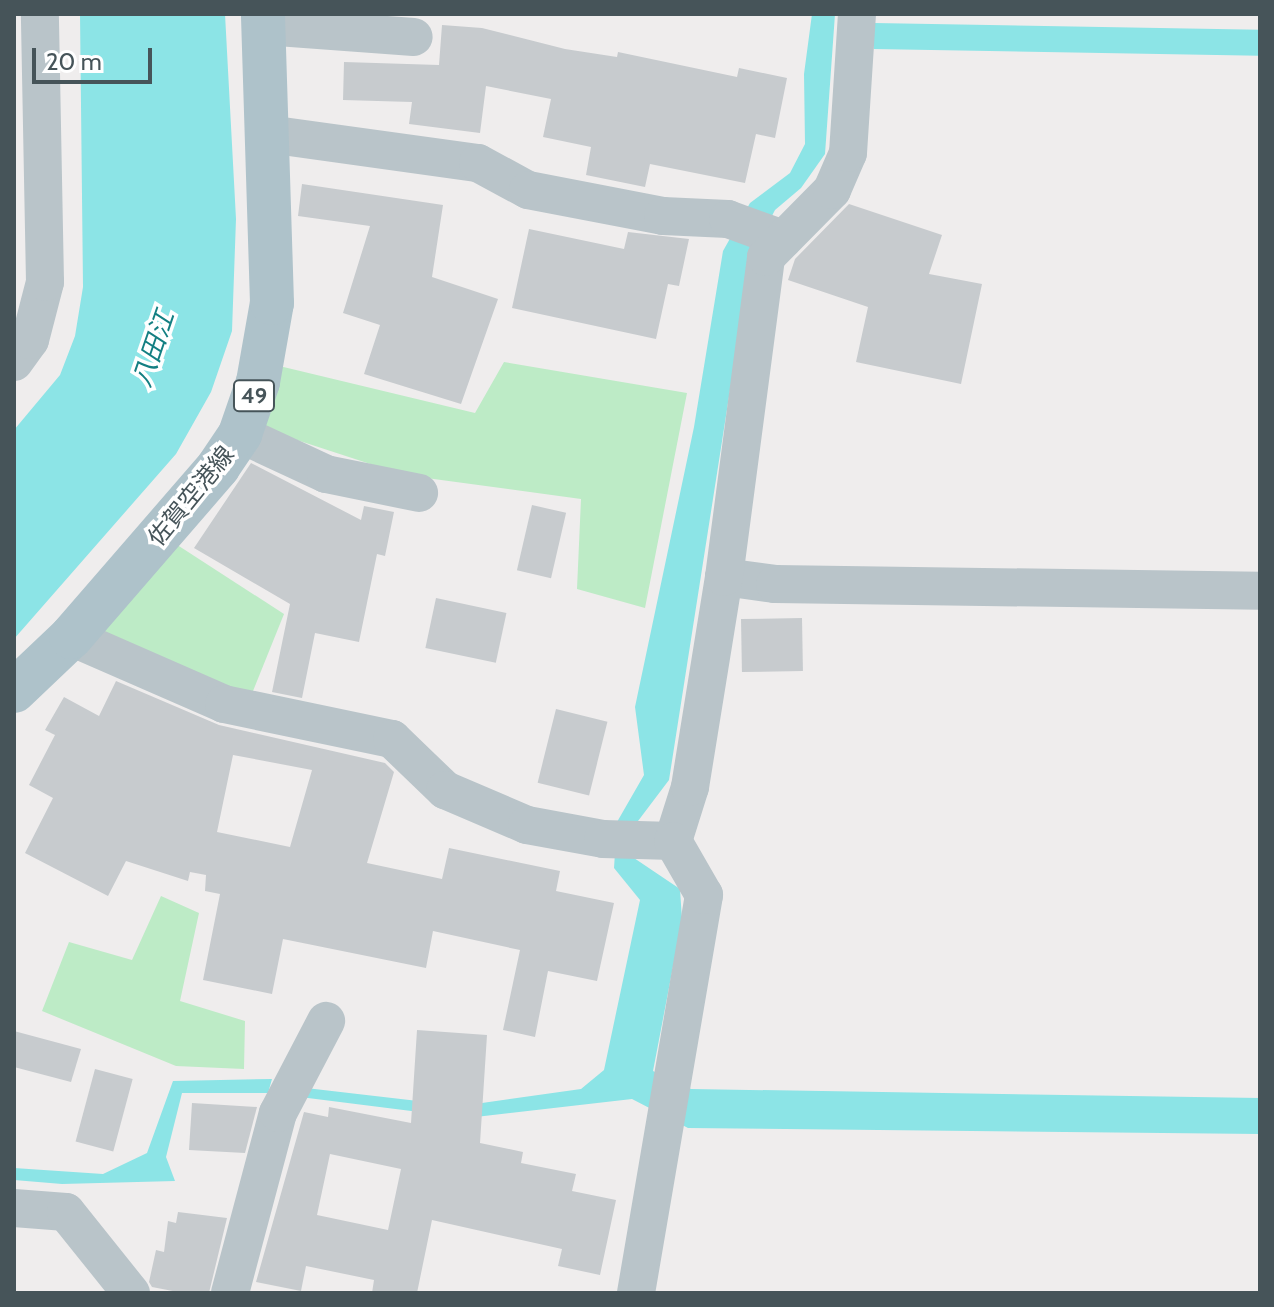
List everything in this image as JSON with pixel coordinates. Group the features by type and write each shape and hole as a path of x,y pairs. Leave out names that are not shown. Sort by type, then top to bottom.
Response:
{"main road":[{"name":"佐賀空港線","path":"14,691 71,637 218,467 240,434 258,382 272,303 264,20"}],"street":[{"path":"19,344 45,282 40,14"},
{"path":"657,840 690,787 724,577 766,257 832,190 848,153 857,14"},
{"path":"264,20 414,37"},
{"path":"268,134 478,163 528,190 663,216 728,219 783,239"},
{"path":"240,434 326,474 419,493"},
{"path":"724,577 775,584 1260,591"},
{"path":"71,637 224,704 392,739 445,790 527,825 603,839 657,840 704,895 636,1293"},
{"path":"230,1293 278,1113 326,1021"},
{"path":"14,1208 66,1212 131,1293"}],"green space":[{"path":"504,362 687,393 645,608 577,589 581,499 404,475 257,427 271,364 475,413"},
{"path":"165,537 284,614 249,701 87,630"},
{"path":"161,896 199,913 180,1001 245,1021 244,1069 176,1066 42,1011 69,942 132,960"}],"water":[{"name":"八田江","path":"80,14 225,14 236,219 232,331 211,392 176,454 14,639 14,430 60,375 75,336 83,287"},
{"path":"812,14 835,14 825,154 801,188 775,210 751,256 669,780 635,825 634,858 680,889 682,920 653,1071 691,1089 1260,1098 1260,1134 688,1128 632,1099 467,1118 300,1097 306,1088 461,1106 581,1089 604,1070 640,900 614,868 617,822 644,775 635,707 694,427 723,251 750,203 790,173 805,144 804,74"},
{"path":"874,23 1260,30 1259,56 874,49"},
{"path":"272,1079 268,1093 182,1093 166,1157 175,1181 62,1184 14,1180 14,1168 103,1174 147,1153 173,1081"}],"building":[{"path":"442,25 482,28 565,49 617,57 618,52 737,77 739,68 787,78 775,138 756,134 745,183 650,164 645,187 586,175 591,147 543,137 551,99 486,86 480,133 409,124 412,102 343,100 344,62 439,65"},
{"path":"302,184 443,205 432,277 498,299 461,404 364,374 380,325 343,313 370,226 298,216"},
{"path":"849,204 942,235 929,274 982,284 961,384 856,362 868,307 788,280 795,259"},
{"path":"529,229 624,249 628,232 689,239 679,286 668,284 656,339 512,308"},
{"path":"251,463 361,520 364,506 394,512 385,556 377,554 359,642 315,633 302,698 272,692 290,604 194,548"},
{"path":"532,505 566,513 551,578 517,570"},
{"path":"436,598 506,613 496,663 425,648"},
{"path":"802,618 803,671 742,672 741,619"},
{"path":"116,681 219,725 385,763 394,772 367,863 442,879 449,848 560,871 556,891 614,903 597,981 548,971 535,1037 503,1030 520,950 433,931 426,968 283,939 272,994 203,980 220,894 205,891 206,875 190,872 188,881 126,861 108,896 25,853 53,798 29,785 55,735 45,730 64,697 99,716","holes":["233,755 312,770 290,847 217,832"]},
{"path":"556,709 607,722 589,796 538,783"},
{"path":"417,1030 487,1035 480,1143 523,1152 521,1163 576,1174 572,1191 616,1200 600,1275 558,1266 562,1249 432,1220 417,1293 372,1293 374,1280 306,1266 301,1291 256,1282 304,1112 328,1117 329,1107 411,1123","holes":["330,1154 401,1169 388,1230 317,1215"]},
{"path":"14,1031 81,1049 71,1082 14,1067"},
{"path":"95,1069 133,1079 113,1152 76,1141"},
{"path":"192,1103 257,1107 245,1153 189,1150"},
{"path":"178,1212 227,1218 209,1293 183,1293 152,1287 149,1282 156,1250 164,1252 168,1221 176,1223"}]}
